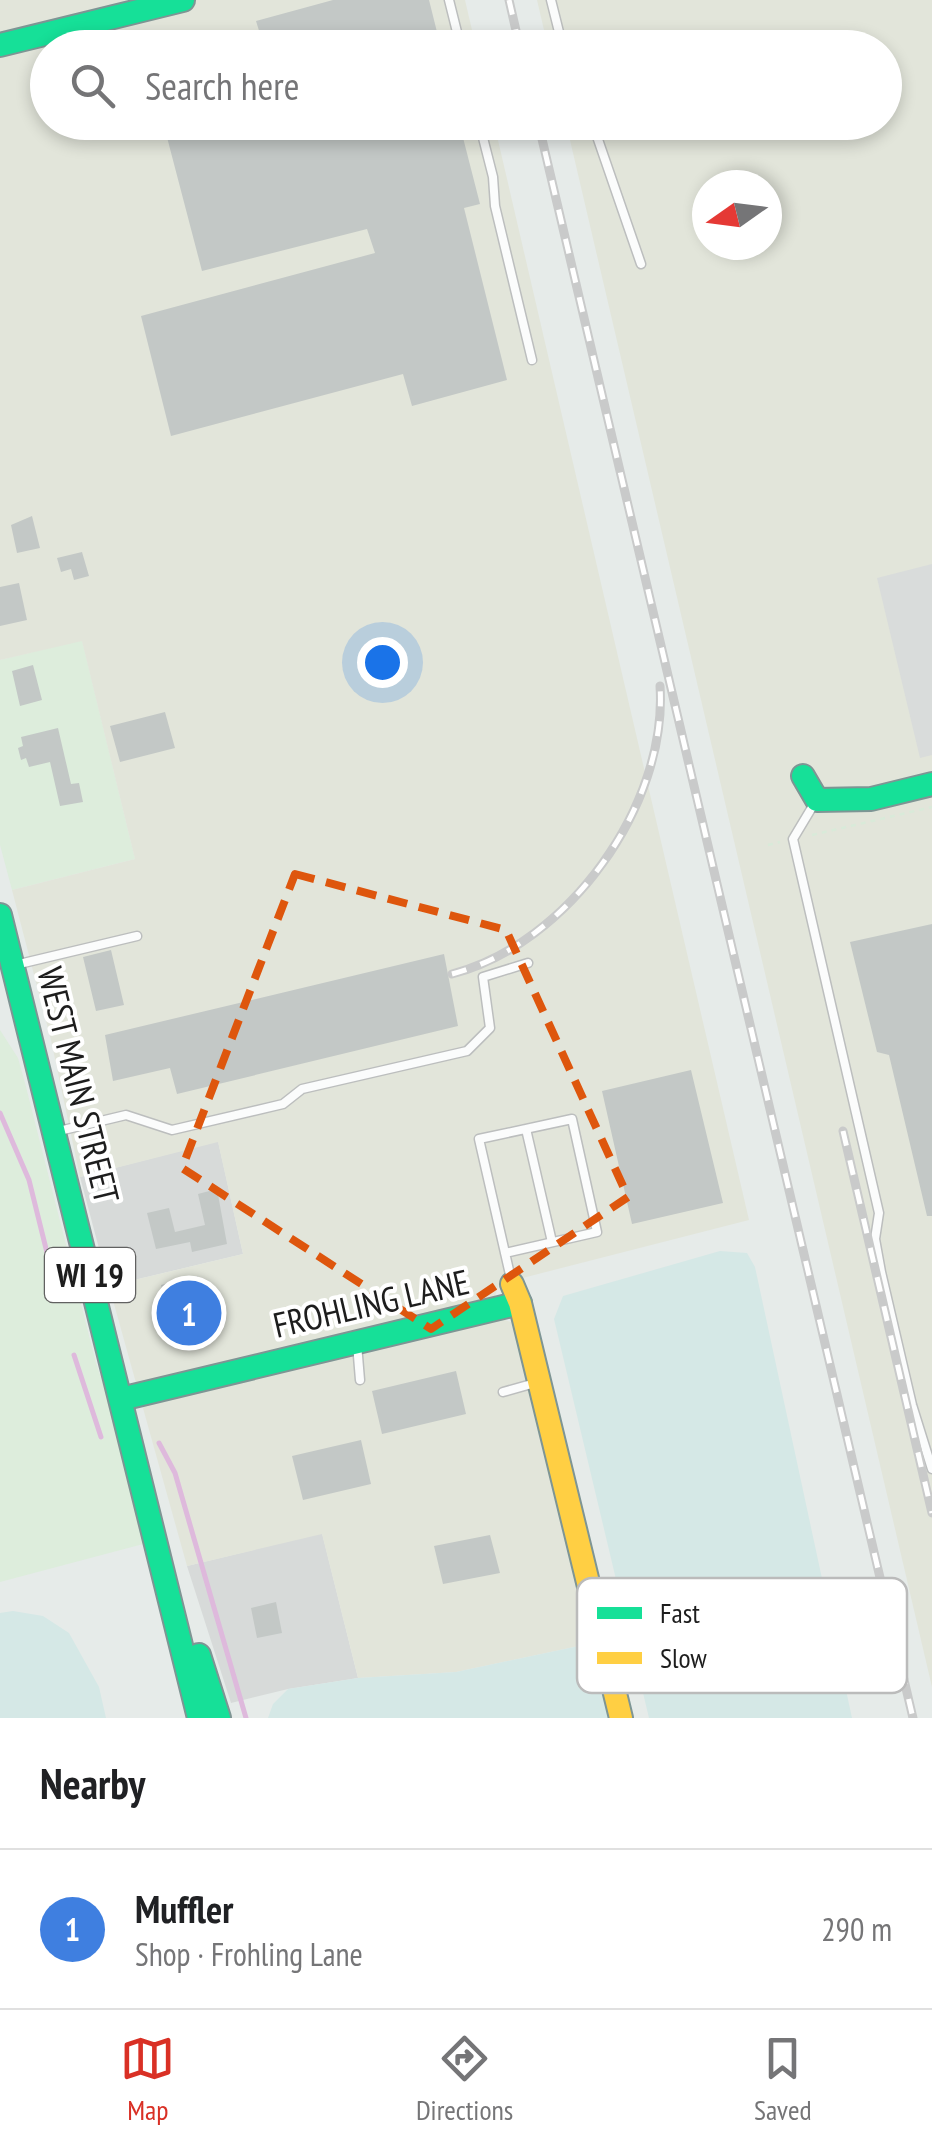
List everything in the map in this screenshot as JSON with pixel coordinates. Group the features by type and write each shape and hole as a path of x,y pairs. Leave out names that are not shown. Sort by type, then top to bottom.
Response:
{"street":[{"path":"61,30 184,0"},
{"path":"0,45 30,38"},
{"path":"804,776 817,800 871,798 932,784"},
{"name":"WEST MAIN STREET","path":"0,916 199,1718"},
{"path":"516,1293 587,1578"},
{"name":"FROHLING LANE","path":"122,1398 357,1342 516,1293"},
{"name":"WEST MAIN STREET","path":"162,1562 200,1656 219,1718"},
{"path":"615,1693 621,1718"}],"lane":[{"path":"449,0 456,30"},
{"path":"550,0 558,30"},
{"path":"484,140 532,360"},
{"path":"598,140 642,264"},
{"path":"817,800 792,839 879,1213 875,1239 882,1272 912,1405 932,1470"},
{"path":"12,965 137,936"},
{"path":"54,1132 126,1116 172,1130 283,1104 302,1088 468,1051 490,1028 483,977 528,964"},
{"path":"505,1253 597,1232 572,1119 479,1139 505,1253 516,1293"},
{"path":"526,1129 552,1242"},
{"path":"357,1342 360,1380"},
{"path":"503,1392 539,1382"}],"path":[{"path":"768,845 932,807"}],"highlighted area":[{"path":"295,874 506,930 628,1197 431,1329 182,1168"}],"shaded area":[{"path":"0,0 465,0 472,30 30,30 30,140 498,140 749,1220 499,1284 495,1296 502,1319 517,1330 577,1578 577,1646 456,1672 358,1678 322,1534 187,1566 109,1286 243,1254 218,1142 80,1177 51,1040 12,890 135,859 82,641 0,660"},
{"path":"537,0 932,0 932,1687 570,140 902,140 902,30 544,30"},
{"path":"932,564 932,755 920,758 877,578"},
{"path":"82,640 135,859 12,890 0,845 0,660"},
{"path":"0,1030 18,1058 96,1363 118,1428 147,1543 0,1582"},
{"path":"218,1141 243,1254 109,1286 80,1177"},
{"path":"720,1251 747,1253 755,1267 822,1578 616,1578 554,1319 563,1296"},
{"path":"322,1533 358,1678 231,1703 187,1566"},
{"path":"0,1613 43,1616 69,1633 99,1687 106,1718 0,1718"},
{"path":"577,1646 577,1693 605,1693 611,1718 268,1718 273,1704 288,1689 358,1678 456,1672"},
{"path":"643,1693 847,1693 852,1718 649,1718"}],"building":[{"path":"333,0 429,0 436,30 259,30 256,21"},
{"path":"168,140 464,140 480,204 464,208 507,380 412,406 403,374 171,436 141,316 375,253 367,229 202,271"},
{"path":"32,516 40,548 17,553 11,525"},
{"path":"82,552 89,576 74,580 71,569 61,572 57,558"},
{"path":"19,583 27,620 0,626 0,587"},
{"path":"33,665 42,700 20,706 12,671"},
{"path":"165,712 175,748 120,762 110,726"},
{"path":"58,728 71,784 79,783 83,802 60,806 50,762 29,767 26,758 21,760 21,737"},
{"path":"932,924 932,1216 927,1216 889,1055 877,1052 850,942"},
{"path":"111,950 124,1005 96,1011 83,957"},
{"path":"444,954 458,1026 177,1094 170,1068 113,1081 105,1035"},
{"path":"691,1070 723,1203 632,1224 602,1091"},
{"path":"217,1189 227,1244 192,1252 190,1242 156,1249 147,1213 169,1208 175,1232 205,1225 198,1194"},
{"path":"198,1276 208,1318 171,1326 161,1285"},
{"path":"456,1371 466,1414 382,1434 372,1391"},
{"path":"361,1440 371,1484 303,1500 292,1456"},
{"path":"490,1535 500,1573 443,1584 434,1546"},
{"path":"276,1602 282,1633 257,1638 251,1608"}],"waterway":[{"path":"0,1113 29,1180 57,1293"},
{"path":"74,1355 101,1437"},
{"path":"159,1443 175,1473 246,1718"}],"railway":[{"path":"509,0 516,30"},
{"path":"542,140 880,1578"},
{"path":"452,974 495,958 535,933 571,901 602,863 628,822 647,777 658,731 660,686"},
{"path":"843,1131 932,1513"},
{"path":"907,1692 913,1718"}],"traffic: fast":[{"path":"61,30 183,0"},
{"path":"0,45 30,38"},
{"path":"803,776 817,800 871,799 932,784"},
{"path":"0,915 199,1718"},
{"path":"121,1399 520,1303"},
{"path":"199,1655 219,1718"}],"traffic: slow":[{"path":"512,1284 520,1303 587,1578"},
{"path":"615,1693 621,1718"}],"place":[{"name":"Muffler","path":"189,1313"}]}
